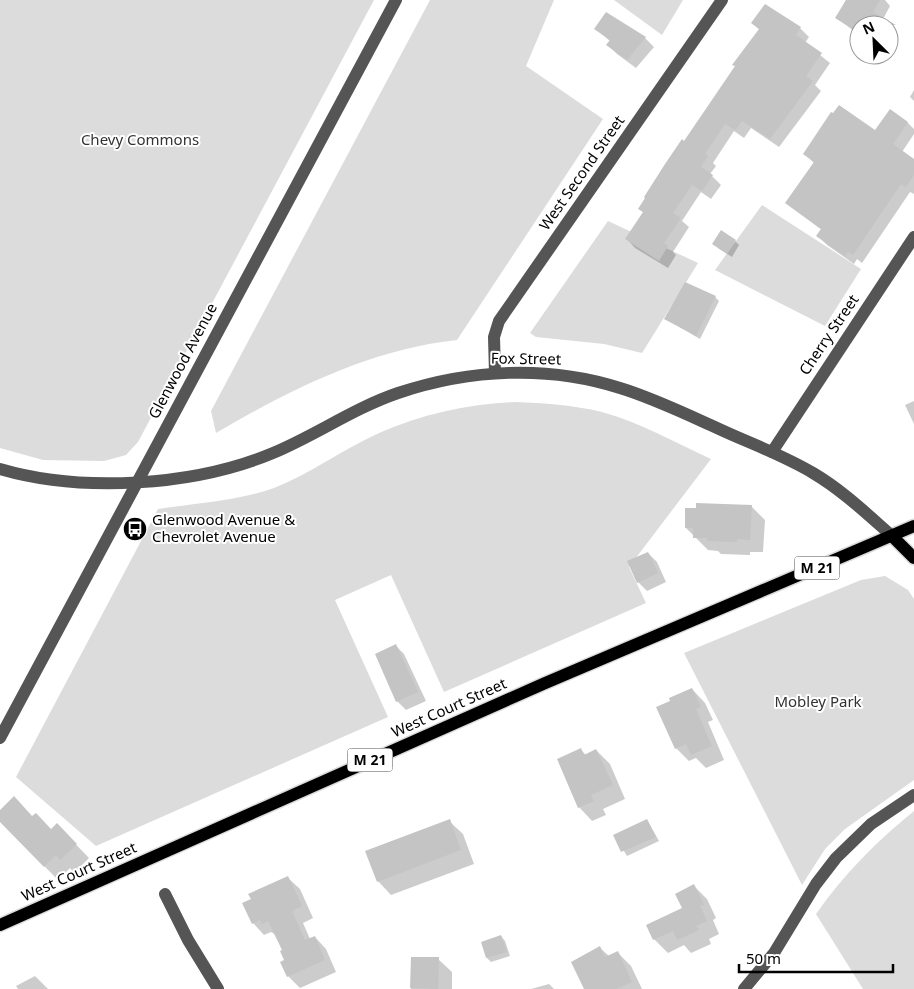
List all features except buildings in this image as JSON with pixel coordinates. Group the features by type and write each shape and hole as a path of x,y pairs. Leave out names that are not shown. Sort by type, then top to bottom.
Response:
{"main road":[{"name":"West Court Street","path":"0,925 551,680 914,526"},
{"path":"892,536 914,558"}],"street":[{"name":"Glenwood Avenue","path":"0,738 396,0"},
{"name":"West Second Street","path":"495,373 494,337 499,321 722,0"},
{"name":"Cherry Street","path":"772,452 914,237"},
{"name":"Fox Street","path":"0,470 43,480 72,484 137,481 196,475 247,463 276,452 384,398 444,380 495,373 562,375 605,384 644,396 772,452 806,469 830,484 892,536"},
{"path":"744,989 774,953 816,884 836,858 872,824 914,795"},
{"path":"165,894 184,932 218,989"}],"green space":[{"name":"Chevy Commons","path":"0,0 374,0 138,442 126,455 104,461 43,460 0,448"},
{"path":"430,0 554,0 526,66 603,119 457,340 393,352 362,362 302,387 216,433 211,411"},
{"path":"614,0 683,0 662,35"},
{"path":"762,205 861,269 825,326 715,270"},
{"path":"608,221 698,263 642,353 604,344 536,337 530,333"},
{"path":"515,402 580,408 616,416 644,427 711,459 629,567 646,603 444,692 391,575 335,600 388,717 96,846 16,777 158,509 231,499 274,488 301,476 352,446 412,420 462,408"},
{"name":"Mobley Park","path":"885,576 908,590 914,599 914,780 845,829 825,849 802,885 684,653 861,580"},
{"path":"914,811 914,989 863,989 816,914 861,859"}],"place":[{"name":"Glenwood Avenue & Chevrolet Avenue","path":"135,529"}]}
